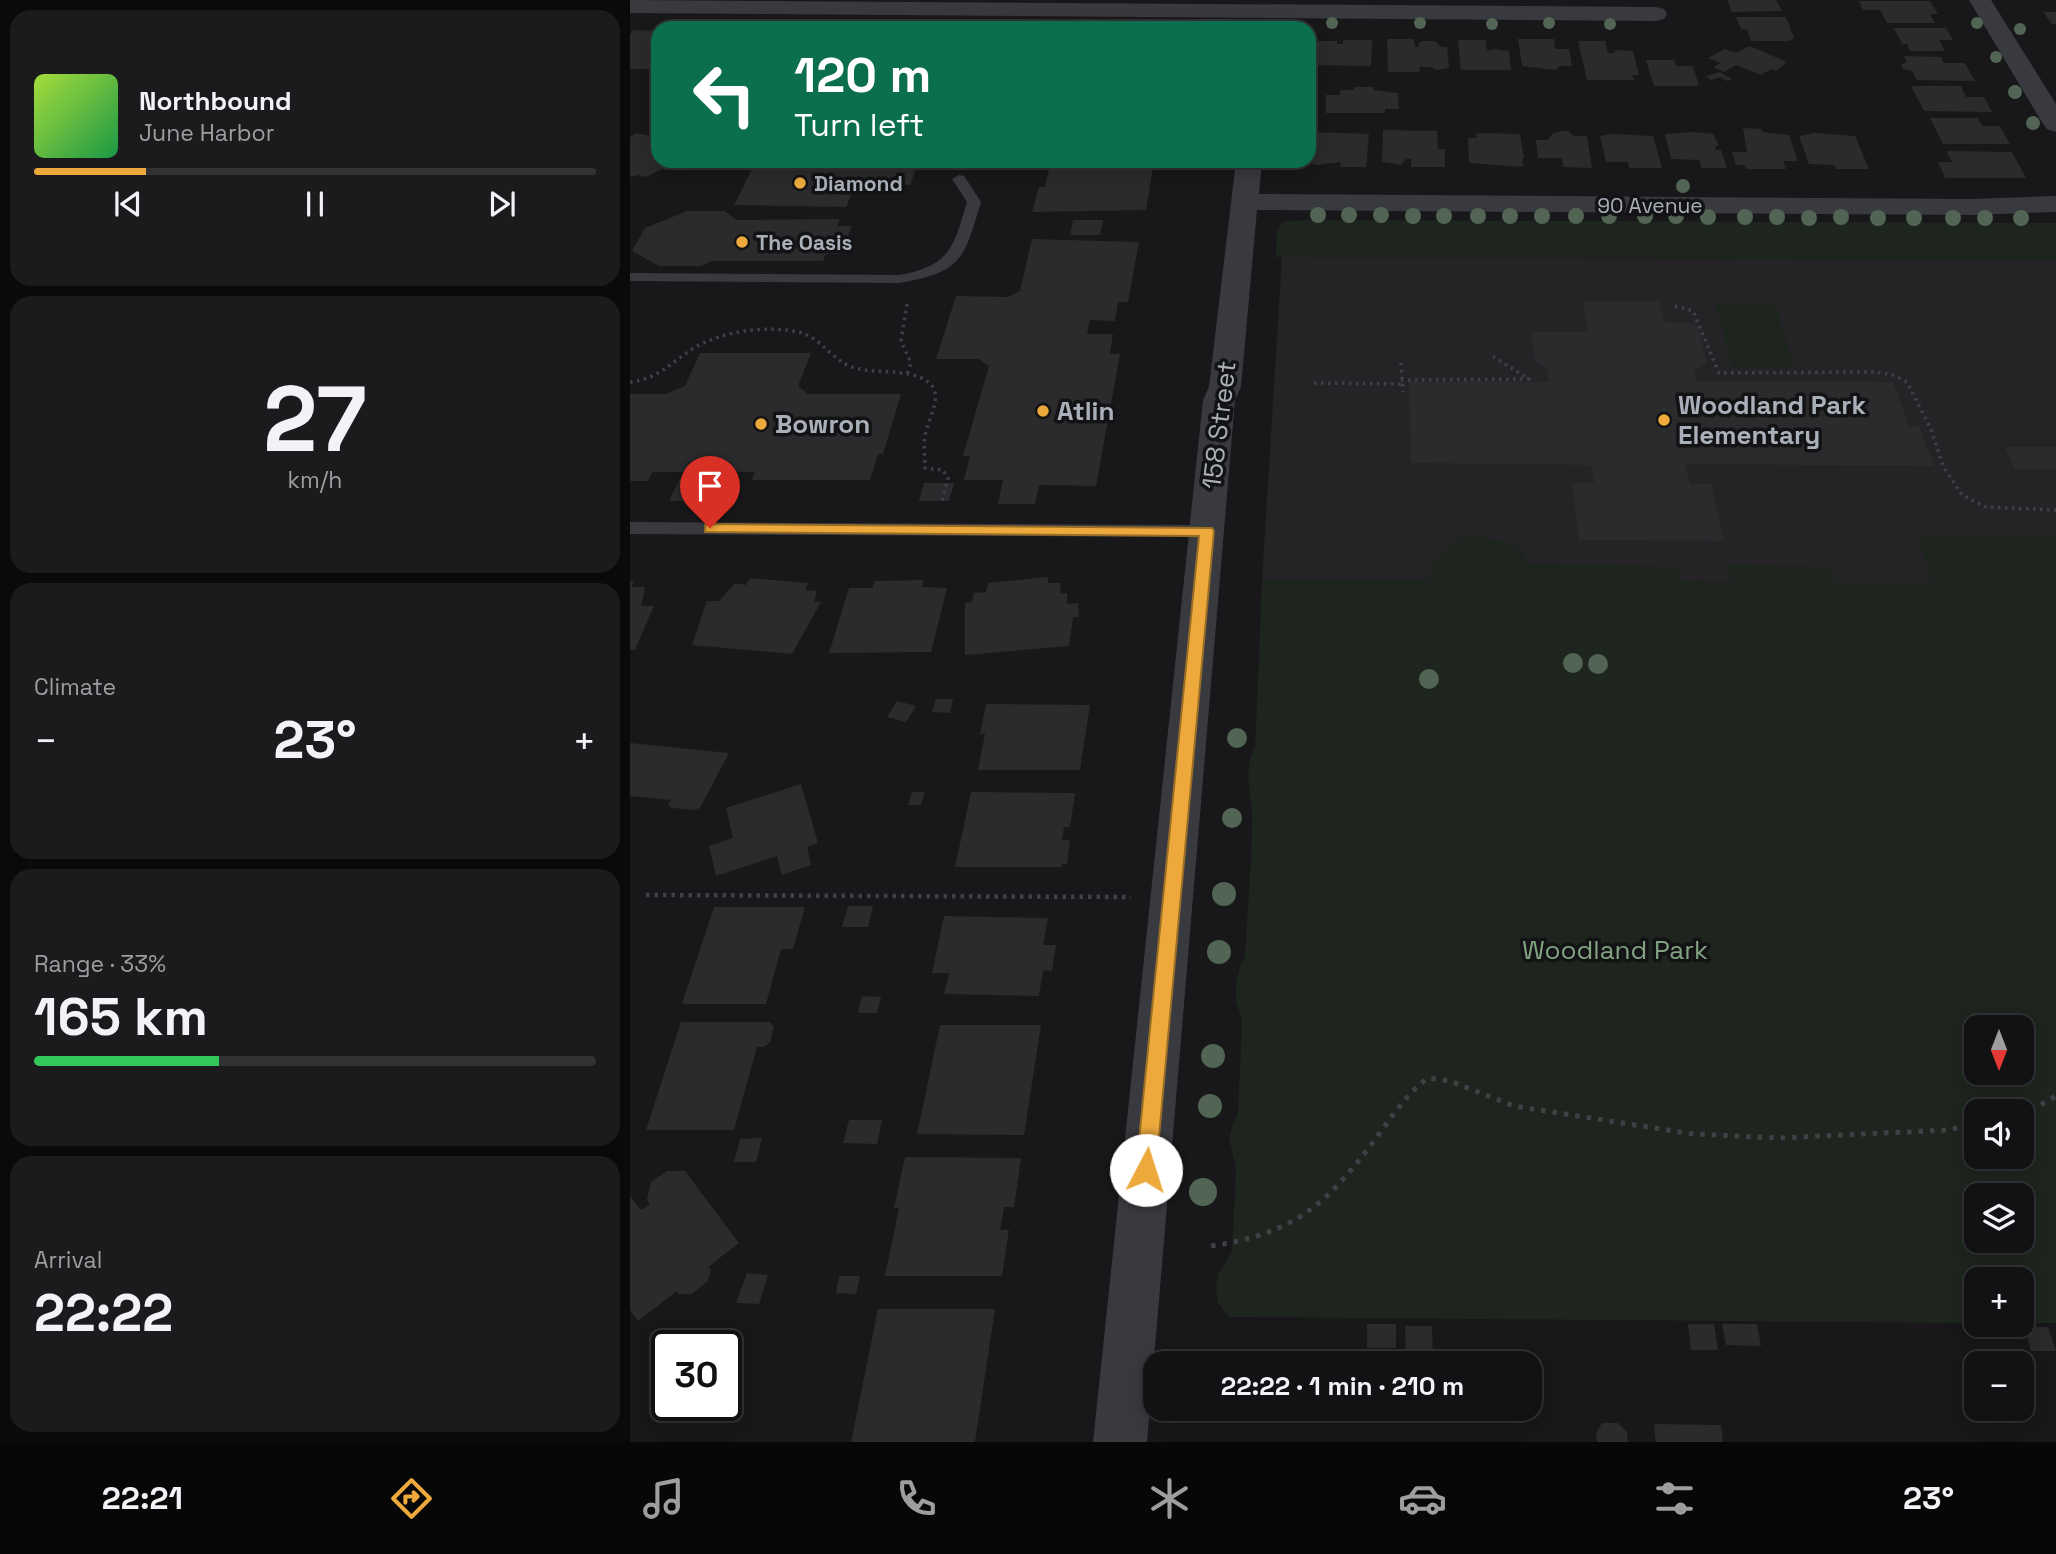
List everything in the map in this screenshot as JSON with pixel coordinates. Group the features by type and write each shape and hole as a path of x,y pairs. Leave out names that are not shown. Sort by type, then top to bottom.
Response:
{"street":[{"path":"1980,0 2056,124"},
{"path":"630,6 1268,14 1656,14"},
{"name":"158 Street","path":"1120,1442 1219,401 1226,387 1249,168"},
{"name":"90 Avenue","path":"1245,202 1973,207 2056,204"}],"lane":[{"path":"630,277 900,279 928,275 941,270 956,257 974,202 960,179"},
{"path":"630,528 1207,531"}],"path":[{"path":"907,299 901,341 911,363 907,373"},
{"path":"1675,306 1693,311 1719,373 1876,372 1907,382 1931,429 1943,466 1962,495 1986,507 2056,510"},
{"path":"630,382 653,379 694,348 720,338 753,331 798,332 823,342 849,367 907,373 926,380 935,392 936,402 925,436 925,468 943,470 948,478 939,510"},
{"path":"1314,383 1529,379 1489,354"},
{"path":"1401,363 1403,392"},
{"path":"646,895 1136,897"},
{"path":"1211,1245 1244,1243 1277,1233 1305,1218 1368,1149 1415,1087 1428,1078 1450,1081 1514,1106 1693,1134 1779,1138 1948,1130 1964,1127"},
{"path":"2034,1110 2056,1096"}],"shaded area":[{"name":"Woodland Park Elementary","path":"1282,257 2056,260 2056,583 1262,580"}],"green space":[{"path":"1283,222 2056,223 2056,260 1276,257 1277,231"},
{"path":"1715,303 1775,304 1795,367 1732,367"},
{"name":"Woodland Park","path":"1917,535 2056,536 2056,1323 2034,1323 2034,1267 1964,1267 1964,1323 1229,1317 1218,1303 1216,1288 1218,1274 1232,1252 1236,1169 1229,1138 1238,1114 1242,1020 1236,1000 1236,985 1241,962 1245,958 1252,835 1248,773 1255,748 1262,580 1430,580 1430,567 1461,537 1490,539 1509,544 1524,555 1529,564 1676,566 1680,581 1732,582 1728,565 1829,566 1834,582 1933,582"}],"building":[{"path":"1727,0 1776,0 1782,11 1732,12"},
{"path":"1859,1 1930,1 1938,14 1930,14 1935,23 1887,23 1880,10 1863,10"},
{"path":"2043,12 2056,12 2056,24 2052,24"},
{"path":"1736,17 1786,17 1794,38 1789,41 1751,41 1747,29 1741,29"},
{"path":"1894,28 1946,28 1953,40 1939,40 1945,51 1910,51 1907,44 1902,44"},
{"path":"633,30 651,31 651,69 630,69 630,35"},
{"path":"1387,39 1414,39 1415,47 1419,47 1419,43 1424,41 1435,41 1441,47 1447,47 1449,68 1436,70 1419,67 1420,72 1388,72"},
{"path":"1518,39 1554,39 1555,49 1569,49 1572,66 1560,66 1555,70 1522,66"},
{"path":"1343,40 1372,40 1371,66 1316,65 1316,41 1337,41 1337,44 1343,44"},
{"path":"1458,40 1486,40 1487,51 1509,51 1511,70 1461,70"},
{"path":"1578,41 1605,41 1608,53 1615,53 1614,50 1633,51 1639,75 1632,75 1634,80 1587,80"},
{"path":"1750,46 1787,62 1776,71 1771,69 1761,75 1736,65 1724,72 1713,67 1721,63 1708,58 1725,49 1736,53"},
{"path":"1904,56 1941,57 1944,63 1965,63 1975,81 1917,80 1912,71 1903,69 1901,65 1907,62"},
{"path":"1646,60 1674,60 1676,66 1693,66 1699,86 1654,86"},
{"path":"1720,72 1732,79 1727,81 1720,77 1711,80 1706,76"},
{"path":"1911,86 1961,86 1966,97 1984,97 1992,112 1924,111"},
{"path":"1354,87 1374,87 1373,90 1398,93 1399,109 1385,109 1385,113 1326,113 1326,95 1340,95 1340,90 1354,90"},
{"path":"1930,118 1978,118 1982,126 2000,126 2010,144 1943,144"},
{"path":"1743,128 1789,135 1798,161 1783,161 1786,169 1746,169 1745,165 1736,165 1732,152 1747,152"},
{"path":"1383,130 1437,131 1438,149 1445,149 1445,167 1411,167 1411,159 1406,159 1401,165 1382,162"},
{"path":"1568,131 1574,136 1587,136 1592,168 1563,167 1562,158 1538,158 1536,140 1548,140 1552,134"},
{"path":"1316,132 1369,134 1366,167 1340,167 1341,162 1317,165"},
{"path":"637,133 651,136 651,168 669,168 646,177 630,177 630,137"},
{"path":"1476,133 1520,134 1523,167 1469,163 1468,138 1477,138"},
{"path":"1815,133 1855,136 1869,169 1836,169 1835,165 1809,164 1799,136"},
{"path":"1665,134 1713,134 1719,146 1715,146 1716,150 1721,150 1727,168 1702,168 1699,160 1671,159"},
{"path":"1600,136 1653,136 1662,168 1629,168 1628,162 1606,162"},
{"path":"1946,151 2012,152 2026,178 1945,178 1938,162 1952,162"},
{"name":"Diamond","path":"752,168 916,169 910,185 857,182 846,207 734,205"},
{"path":"1049,168 1153,168 1146,210 1032,212 1039,187 1045,187"},
{"name":"The Oasis","path":"687,211 724,211 737,220 840,219 837,226 852,226 841,254 826,254 823,261 712,261 701,266 659,266 632,251 645,228"},
{"path":"1073,220 1103,220 1100,235 1070,235"},
{"name":"Atlin","path":"1032,239 1139,242 1128,302 1118,302 1115,321 1090,320 1087,334 1113,334 1110,354 1120,354 1096,486 1039,485 1035,504 998,504 1003,480 964,480 970,456 963,456 989,366 978,359 936,359 956,296 1008,297 1020,291"},
{"path":"1583,301 1659,301 1664,322 1697,323 1707,362 1694,370 1697,381 1893,382 1909,426 1919,426 1934,466 1685,464 1690,484 1711,484 1724,541 1579,540 1572,483 1594,483 1591,465 1411,463 1409,381 1549,382 1547,368 1535,361 1531,332 1588,332"},
{"name":"Bowron","path":"700,353 811,353 798,386 808,394 901,394 883,454 878,454 870,480 752,480 755,472 717,472 723,459 716,459 708,478 714,478 705,501 669,501 680,478 685,478 687,472 652,472 648,481 630,481 630,394 666,394 685,386"},
{"path":"2005,447 2056,447 2056,469 2014,469"},
{"path":"924,483 954,483 949,501 919,501"},
{"path":"1048,577 1048,583 1060,583 1061,594 1067,593 1067,604 1078,603 1079,617 1073,617 1069,646 965,655 965,603 972,602 974,593 986,592 988,583"},
{"path":"750,578 808,583 805,590 817,591 814,601 821,602 792,654 692,645 707,601 719,601 735,583 746,585"},
{"path":"923,580 922,587 947,588 931,652 829,653 849,588 872,588 875,581"},
{"path":"630,581 634,581 632,587 645,587 641,606 654,606 635,650 630,650"},
{"path":"936,699 953,699 950,713 932,712"},
{"path":"897,701 916,706 906,722 887,717"},
{"path":"986,704 1090,705 1080,770 978,770 985,734 980,734"},
{"path":"630,743 729,753 700,808 672,808 668,805 671,800 630,796"},
{"path":"801,784 818,843 807,847 811,865 782,875 777,856 716,876 709,846 733,838 726,808"},
{"path":"912,792 925,792 921,805 908,805"},
{"path":"971,792 1075,793 1070,827 1064,827 1062,840 1070,840 1067,864 1062,864 1062,867 955,867"},
{"path":"848,906 873,906 868,927 842,927"},
{"path":"714,907 805,907 793,949 781,949 766,1004 682,1004"},
{"path":"944,916 1048,918 1043,945 1056,945 1052,971 1043,970 1039,996 944,994 949,973 932,973"},
{"path":"862,996 881,997 877,1013 858,1013"},
{"path":"681,1022 770,1022 774,1027 770,1042 764,1047 757,1047 734,1130 646,1130"},
{"path":"940,1025 1041,1025 1024,1135 917,1134"},
{"path":"849,1120 882,1120 877,1144 843,1143"},
{"path":"762,1138 756,1162 734,1162 740,1139"},
{"path":"905,1157 1021,1158 1014,1207 1004,1207 1000,1230 1009,1230 1002,1276 885,1276 899,1208 894,1208"},
{"path":"667,1171 685,1171 739,1243 708,1267 711,1269 708,1281 692,1294 679,1294 677,1291 638,1321 630,1310 630,1196 641,1210 650,1204 647,1199 651,1182"},
{"path":"747,1273 768,1275 759,1304 736,1303"},
{"path":"839,1276 860,1276 856,1294 836,1293"},
{"path":"878,1309 995,1309 975,1442 851,1442"},
{"path":"1367,1324 1396,1324 1396,1348 1367,1348"},
{"path":"1688,1324 1714,1324 1718,1350 1691,1350"},
{"path":"1722,1324 1757,1324 1761,1346 1726,1345"},
{"path":"1405,1326 1432,1326 1433,1351 1406,1351"},
{"path":"2034,1327 2048,1327 2056,1351 2031,1351 2028,1337 2034,1337"},
{"path":"1602,1423 1618,1423 1627,1432 1628,1442 1597,1442 1596,1433"},
{"path":"1654,1424 1721,1425 1723,1442 1656,1442"}],"place":[{"name":"Diamond","path":"800,183"},
{"name":"The Oasis","path":"742,242"},
{"name":"Atlin","path":"1043,411"},
{"name":"Woodland Park Elementary","path":"1664,420"},
{"name":"Bowron","path":"761,424"}],"route":[{"path":"710,528 1207,531 1146,1170"}]}
